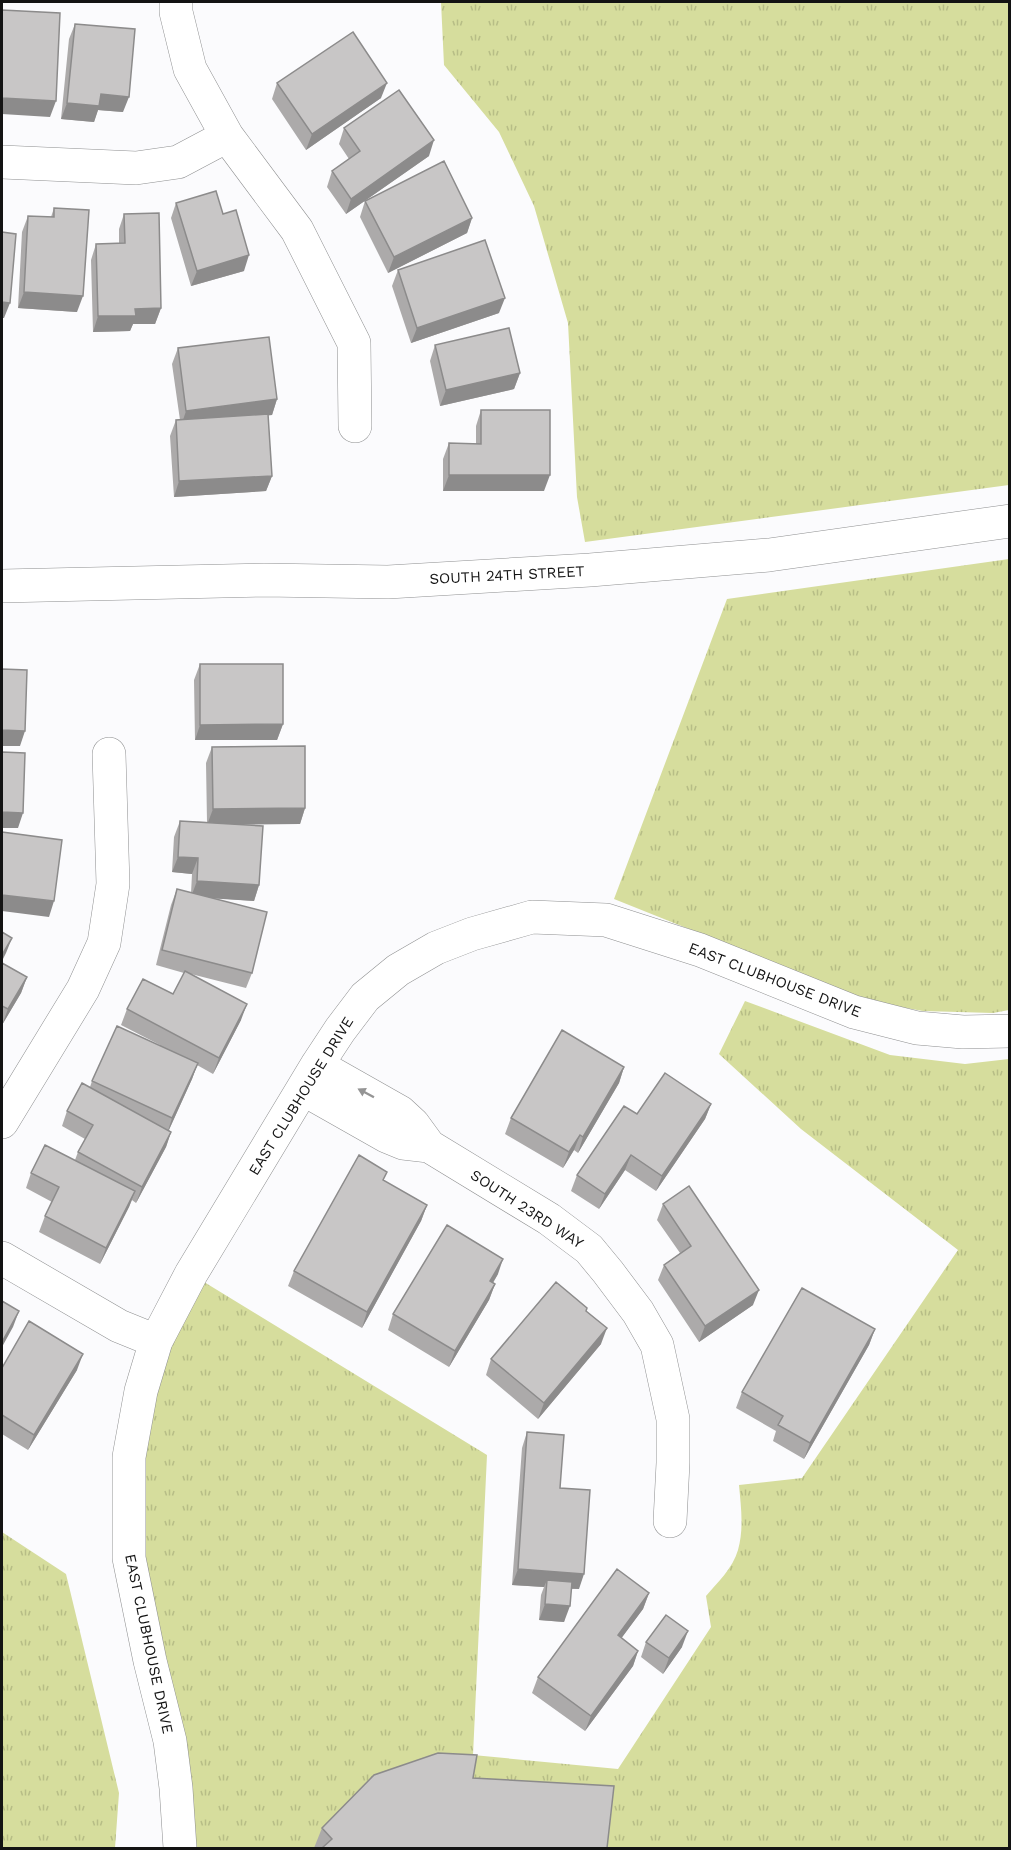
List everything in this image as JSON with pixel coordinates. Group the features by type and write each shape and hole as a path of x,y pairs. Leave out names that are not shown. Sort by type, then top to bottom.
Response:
{"street":[{"path":"176,2 176,12 190,69 227,136 297,230 354,344 355,426"},
{"path":"2,162 136,168 178,162 227,136"},
{"name":"SOUTH 24TH STREET","path":"2,586 264,580 388,582 590,570 769,555 1010,521"},
{"path":"2,1122 83,989 104,943 112,884 109,754"},
{"name":"EAST CLUBHOUSE DRIVE","path":"180,1848 170,1741 129,1557 129,1457 141,1391 156,1341 190,1274 310,1077 340,1030 365,997 398,970 436,948 472,934 532,917 606,920 700,950 854,1012 917,1028 963,1032 1010,1030"},
{"name":"SOUTH 23RD WAY","path":"310,1077 393,1124 403,1143 429,1146 549,1219 589,1249 609,1272 638,1312 657,1344 673,1419 670,1521"},
{"path":"2,1257 119,1326 156,1341"}],"green space":[{"path":"441,2 1009,2 1009,485 585,542 577,497 568,323 534,206 499,132 444,65"},
{"path":"1009,559 1009,1010 993,1013 923,1011 872,1002 614,899 727,599"},
{"path":"745,1001 890,1055 965,1064 1009,1059 1009,1848 180,1848 129,1457 191,1274 487,1455 473,1755 618,1769 711,1627 706,1596 732,1563 740,1542 742,1518 739,1485 802,1478 958,1250 801,1129 719,1054"},
{"path":"2,1532 66,1574 119,1793 115,1848 2,1848"}],"building":[{"path":"2,10 60,13 56,101 2,98"},
{"path":"75,24 135,29 129,97 101,94 99,106 67,103"},
{"path":"353,32 387,83 312,134 277,83"},
{"path":"399,90 434,140 351,199 332,171 360,151 344,128"},
{"path":"444,161 472,218 394,257 365,201"},
{"path":"216,191 223,214 236,210 249,255 197,271 176,203"},
{"path":"54,208 89,210 83,296 24,292 28,216 54,217"},
{"path":"159,213 161,308 135,309 136,316 98,316 96,244 125,243 124,214"},
{"path":"2,232 16,234 10,303 2,302"},
{"path":"485,240 505,298 417,328 398,270"},
{"path":"509,328 520,373 446,390 435,345"},
{"path":"269,337 277,399 186,411 178,348"},
{"path":"481,410 550,410 550,475 449,475 449,443 481,444"},
{"path":"268,414 272,476 179,481 176,420"},
{"path":"200,664 283,664 283,724 200,725"},
{"path":"2,669 27,670 25,731 2,730"},
{"path":"305,746 305,808 213,809 212,747"},
{"path":"2,752 25,753 23,813 2,812"},
{"path":"180,821 263,826 259,885 197,881 198,858 178,857"},
{"path":"2,832 62,840 54,901 2,895"},
{"path":"177,889 267,912 252,973 162,950"},
{"path":"2,932 12,938 2,955"},
{"path":"2,963 27,977 8,1009 2,1006"},
{"path":"185,971 247,1004 219,1058 127,1009 143,979 173,994"},
{"path":"117,1026 198,1063 172,1118 92,1081"},
{"path":"562,1030 624,1067 583,1137 580,1135 569,1152 511,1118"},
{"path":"665,1073 711,1104 662,1176 631,1155 605,1194 577,1175 624,1106 637,1114"},
{"path":"82,1083 171,1132 142,1187 78,1152 93,1125 67,1111"},
{"path":"45,1145 135,1191 106,1248 45,1216 59,1187 31,1173"},
{"path":"359,1155 387,1172 383,1180 427,1205 367,1312 294,1271"},
{"path":"689,1186 759,1290 705,1326 664,1265 691,1246 663,1204"},
{"path":"447,1225 503,1259 490,1281 495,1284 455,1351 393,1314"},
{"path":"556,1282 607,1328 544,1403 491,1359"},
{"path":"802,1288 875,1329 810,1443 778,1425 783,1416 742,1392"},
{"path":"2,1301 19,1311 2,1342"},
{"path":"29,1321 83,1354 34,1435 2,1415 2,1368"},
{"path":"527,1432 564,1435 560,1488 590,1490 584,1574 518,1569"},
{"path":"617,1569 649,1593 618,1635 638,1651 591,1716 538,1677"},
{"path":"547,1580 572,1582 570,1606 545,1604"},
{"path":"666,1615 688,1631 669,1658 646,1642"},
{"path":"438,1753 477,1755 473,1778 614,1786 607,1848 322,1848 332,1839 322,1828 374,1775"}]}
